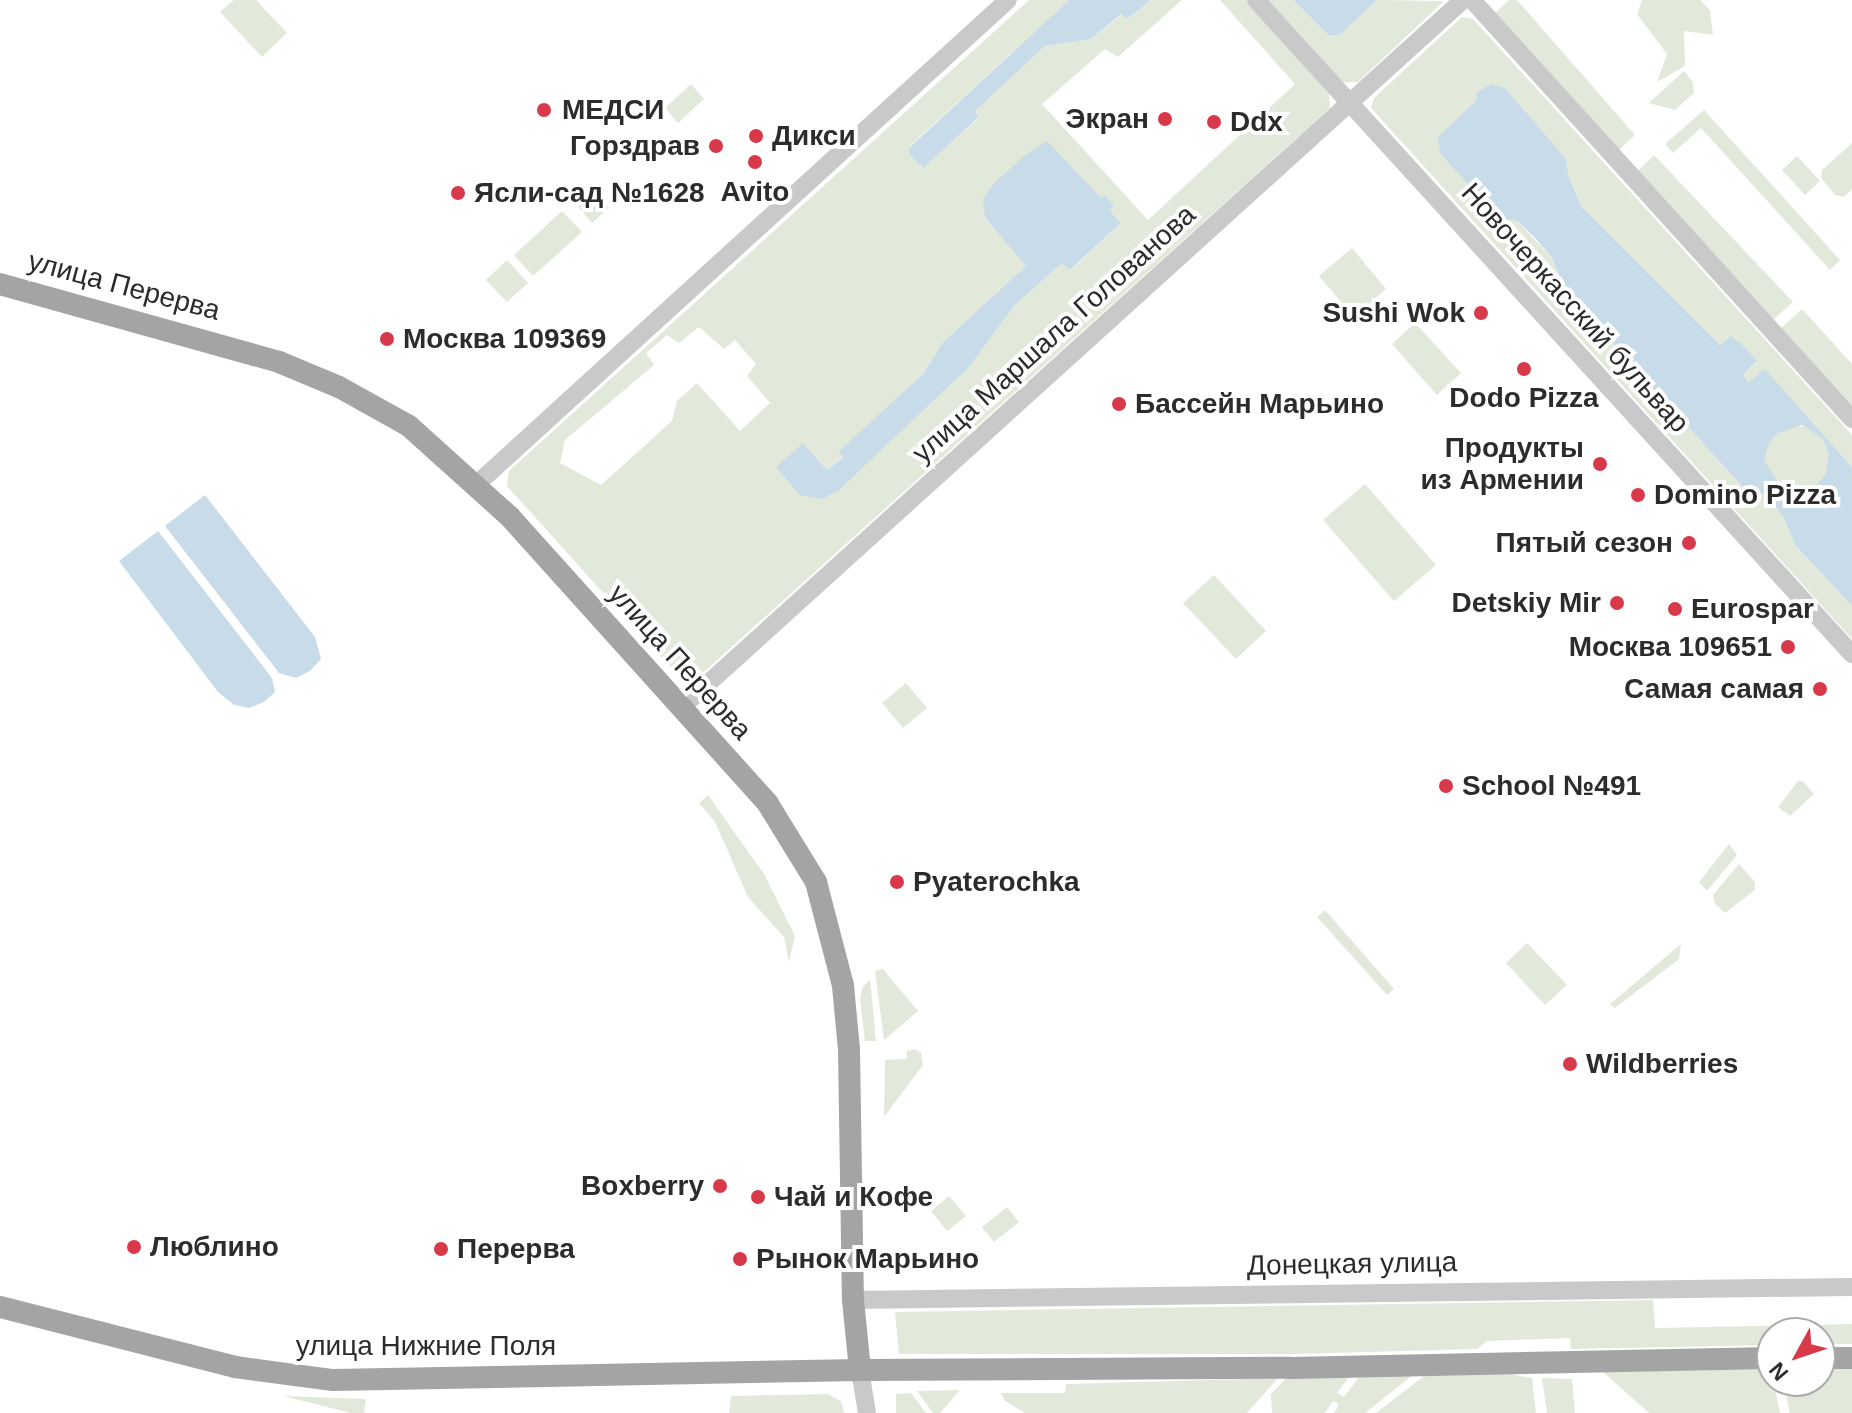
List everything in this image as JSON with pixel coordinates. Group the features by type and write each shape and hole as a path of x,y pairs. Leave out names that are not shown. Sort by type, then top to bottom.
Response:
{"main road":[{"name":"улица Перерва","path":"0,284 215,342 303,372 391,414 477,484 768,804 797,846 816,882 835,944 843,986 849,1050 853,1300 860,1370"},
{"name":"улица Нижние Поля","path":"0,1307 235,1367 313,1379 860,1370"},
{"path":"860,1370 1291,1368 1756,1358"}],"street":[{"path":"477,484 1008,0"},
{"name":"Новочеркасский бульвар","path":"1256,0 1852,654"},
{"name":"улица Маршала Голованова","path":"682,707 1463,0"},
{"path":"1472,0 1852,419"},
{"name":"Донецкая улица","path":"853,1300 1852,1287"},
{"name":"улица Перерва","path":"860,1370 867,1413"}],"green space":[{"path":"234,0 256,0 287,33 262,57 220,12"},
{"path":"1029,0 1069,0 910,146 922,168 979,118 974,111 1045,46 1091,39 1122,14 1127,19 1151,0 1182,0 1118,57 1105,49 1042,104 1148,220 1295,84 1220,0 1246,0 1329,91 1330,108 695,680 679,677 507,486 509,471","holes":["1047,142 1101,199 1106,196 1114,205 1110,211 1121,223 1071,270 1062,263 1014,306 970,366 800,495 803,443 827,470 843,456 840,451 924,373 942,343 1027,265 985,219","699,327 724,349 735,340 756,364 747,376 770,403 740,431 697,383 677,401 672,421 601,485 560,463 565,440 654,365 646,353 667,335 679,343"]},
{"path":"1264,0 1293,0 1328,35 1340,35 1377,0 1444,1 1358,82 1338,83"},
{"path":"1509,0 1517,0 1635,135 1618,151 1494,14"},
{"path":"1642,0 1700,0 1710,10 1713,35 1684,31 1685,66 1657,82 1667,54 1637,14"},
{"path":"1462,17 1473,19 1852,435 1852,467 1765,370 1749,382 1743,375 1757,362 1720,345 1582,207 1569,178 1566,159 1516,220 1552,258 1565,291 1749,494 1765,494 1783,516 1795,545 1852,606 1852,639 1371,108 1374,98"},
{"path":"1684,71 1693,82 1694,93 1675,110 1649,103"},
{"path":"691,84 704,99 678,123 665,108"},
{"path":"1704,110 1840,260 1830,270 1701,128 1673,153 1665,144"},
{"path":"1852,143 1852,189 1844,197 1835,195 1821,178 1822,170"},
{"path":"1654,155 1793,302 1773,320 1638,171"},
{"path":"1797,156 1820,181 1805,195 1782,170"},
{"path":"592,189 609,208 592,223 575,203"},
{"path":"562,211 582,232 533,276 514,255"},
{"path":"1352,248 1386,289 1354,317 1319,276"},
{"path":"507,260 528,283 507,302 486,280"},
{"path":"1802,309 1852,364 1852,405 1781,328"},
{"path":"1415,323 1461,373 1437,395 1392,344"},
{"path":"1797,426 1820,436 1830,459 1820,482 1797,492 1774,482 1764,459 1774,436"},
{"path":"1365,484 1436,565 1394,601 1323,520"},
{"path":"1214,575 1266,631 1236,659 1183,603"},
{"path":"906,683 927,708 903,728 882,703"},
{"path":"1798,781 1803,781 1814,794 1790,816 1778,807"},
{"path":"708,795 764,874 795,936 789,962 784,937 748,897 715,822 699,803"},
{"path":"1729,844 1737,855 1707,891 1699,882"},
{"path":"1739,864 1755,882 1755,890 1725,913 1715,904 1713,895"},
{"path":"1325,910 1394,989 1387,995 1317,917"},
{"path":"1527,943 1567,985 1545,1005 1506,963"},
{"path":"1681,944 1679,959 1615,1008 1610,1004"},
{"path":"883,969 918,1011 884,1040 875,971"},
{"path":"870,979 876,1041 865,1041 860,999 862,988"},
{"path":"915,1049 921,1053 923,1065 884,1117 885,1060 907,1059 907,1051"},
{"path":"949,1196 966,1216 947,1231 931,1211"},
{"path":"1007,1207 1019,1222 994,1242 982,1227"},
{"path":"1653,1300 1655,1328 1756,1326 1756,1345 1571,1349 1570,1338 1487,1341 1477,1349 1293,1354 899,1354 895,1312"},
{"path":"1836,1324 1852,1324 1852,1344 1836,1344"},
{"path":"1852,1367 1852,1413 1790,1413 1786,1397 1836,1397 1836,1368"},
{"path":"1756,1369 1756,1397 1777,1397 1780,1413 1649,1413 1603,1372"},
{"path":"1508,1374 1532,1378 1536,1413 1376,1413 1424,1376"},
{"path":"1413,1375 1365,1413 1334,1413 1339,1404 1333,1401 1325,1413 1272,1413 1271,1394 1286,1378 1349,1377 1337,1393 1344,1397 1359,1377"},
{"path":"1278,1378 1247,1413 1025,1413 1004,1400 1001,1393 1065,1393 1066,1384"},
{"path":"1542,1378 1572,1379 1575,1413 1547,1413"},
{"path":"960,1390 940,1413 933,1413 917,1391"},
{"path":"911,1393 926,1413 896,1413 896,1394"},
{"path":"828,1394 841,1401 844,1413 729,1413 731,1396"},
{"path":"283,1396 366,1399 364,1413 351,1413"}],"water":[{"path":"1069,0 1151,0 1127,19 1121,14 1091,39 1045,46 975,111 979,117 923,168 909,153 910,147"},
{"path":"1293,0 1377,0 1340,35 1328,35"},
{"path":"1492,84 1505,88 1566,159 1569,178 1582,207 1720,345 1731,336 1742,345 1757,361 1743,375 1749,382 1765,369 1852,467 1852,606 1795,545 1783,516 1765,494 1749,494 1565,291 1552,258 1535,238 1516,220 1499,219 1440,153 1438,137 1476,101 1477,92","holes":["1802,425 1823,439 1829,455 1826,473 1819,482 1811,489 1795,493 1780,486 1764,460 1769,443 1778,433"]},
{"path":"1047,141 1101,198 1105,195 1114,205 1110,211 1121,223 1070,270 1062,263 1014,306 970,366 839,490 822,499 800,495 776,467 803,443 827,470 843,457 839,451 924,373 942,343 1026,266 985,218 983,199 993,184 1024,156"},
{"path":"205,495 315,637 321,659 310,671 296,678 279,673 165,526"},
{"path":"158,531 272,678 275,692 264,702 249,708 234,705 218,692 119,561"}],"place":[{"name":"МЕДСИ","path":"544,110"},
{"name":"Экран","path":"1165,119"},
{"name":"Ddx","path":"1214,122"},
{"name":"Дикси","path":"756,136"},
{"name":"Горздрав","path":"716,146"},
{"name":"Avito","path":"755,162"},
{"name":"Ясли-сад №1628","path":"458,193"},
{"name":"Sushi Wok","path":"1481,313"},
{"name":"Москва 109369","path":"387,339"},
{"name":"Dodo Pizza","path":"1524,369"},
{"name":"Бассейн Марьино","path":"1119,404"},
{"name":"Продукты из Армении","path":"1600,464"},
{"name":"Domino Pizza","path":"1638,495"},
{"name":"Пятый сезон","path":"1689,543"},
{"name":"Detskiy Mir","path":"1617,603"},
{"name":"Eurospar","path":"1675,609"},
{"name":"Москва 109651","path":"1788,647"},
{"name":"Самая самая","path":"1820,689"},
{"name":"School №491","path":"1446,786"},
{"name":"Pyaterochka","path":"897,882"},
{"name":"Wildberries","path":"1570,1064"},
{"name":"Boxberry","path":"720,1186"},
{"name":"Чай и Кофе","path":"758,1197"},
{"name":"Люблино","path":"134,1247"},
{"name":"Перерва","path":"441,1249"},
{"name":"Рынок Марьино","path":"740,1259"}]}
